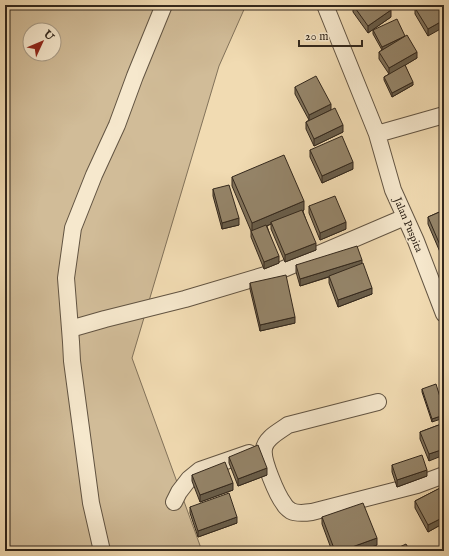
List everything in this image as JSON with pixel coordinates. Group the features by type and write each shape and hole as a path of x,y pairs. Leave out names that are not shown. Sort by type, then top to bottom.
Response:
{"street":[{"path":"102,551 91,503 72,361 66,278 73,228 94,175 117,125 164,5"},
{"name":"Jalan Puspita","path":"324,5 377,134 393,190 444,314"},
{"path":"377,134 444,114"},
{"path":"70,329 185,299 279,270 405,218"},
{"path":"378,402 288,425 268,440 264,448 265,459 270,478 284,505 291,511 302,514 409,487 444,475"},
{"path":"174,502 179,492 189,479 200,470 264,448"}],"shaded area":[{"path":"5,5 246,5 219,66 132,358 202,551 5,551"}],"building":[{"path":"353,5 388,5 391,10 368,26"},
{"path":"420,5 444,5 444,20 428,29 415,8"},
{"path":"397,19 405,36 382,47 373,30"},
{"path":"407,35 417,52 389,68 379,52"},
{"path":"405,65 413,82 392,93 384,77"},
{"path":"316,76 331,104 309,115 295,87"},
{"path":"335,108 343,125 314,139 306,122"},
{"path":"342,136 353,162 322,176 310,150"},
{"path":"284,155 304,201 252,223 232,177"},
{"path":"229,185 239,218 222,223 213,189"},
{"path":"335,196 346,222 320,233 309,206"},
{"path":"302,210 316,243 285,255 271,222"},
{"path":"444,210 444,244 440,245 428,217"},
{"path":"266,225 279,256 264,262 251,231"},
{"path":"357,246 362,260 300,279 296,265"},
{"path":"363,263 372,288 338,300 329,276"},
{"path":"286,275 295,317 260,325 250,283"},
{"path":"436,384 444,410 444,415 432,419 422,389"},
{"path":"444,385 444,396 441,386"},
{"path":"444,423 444,449 429,454 420,432"},
{"path":"258,445 267,468 238,479 229,457"},
{"path":"422,455 427,470 397,480 392,465"},
{"path":"225,462 233,483 200,495 192,475"},
{"path":"444,486 444,517 428,525 415,501"},
{"path":"229,493 237,517 198,531 190,507"},
{"path":"363,503 377,538 341,551 335,551 322,517"},
{"path":"406,544 410,551 391,551"}]}
